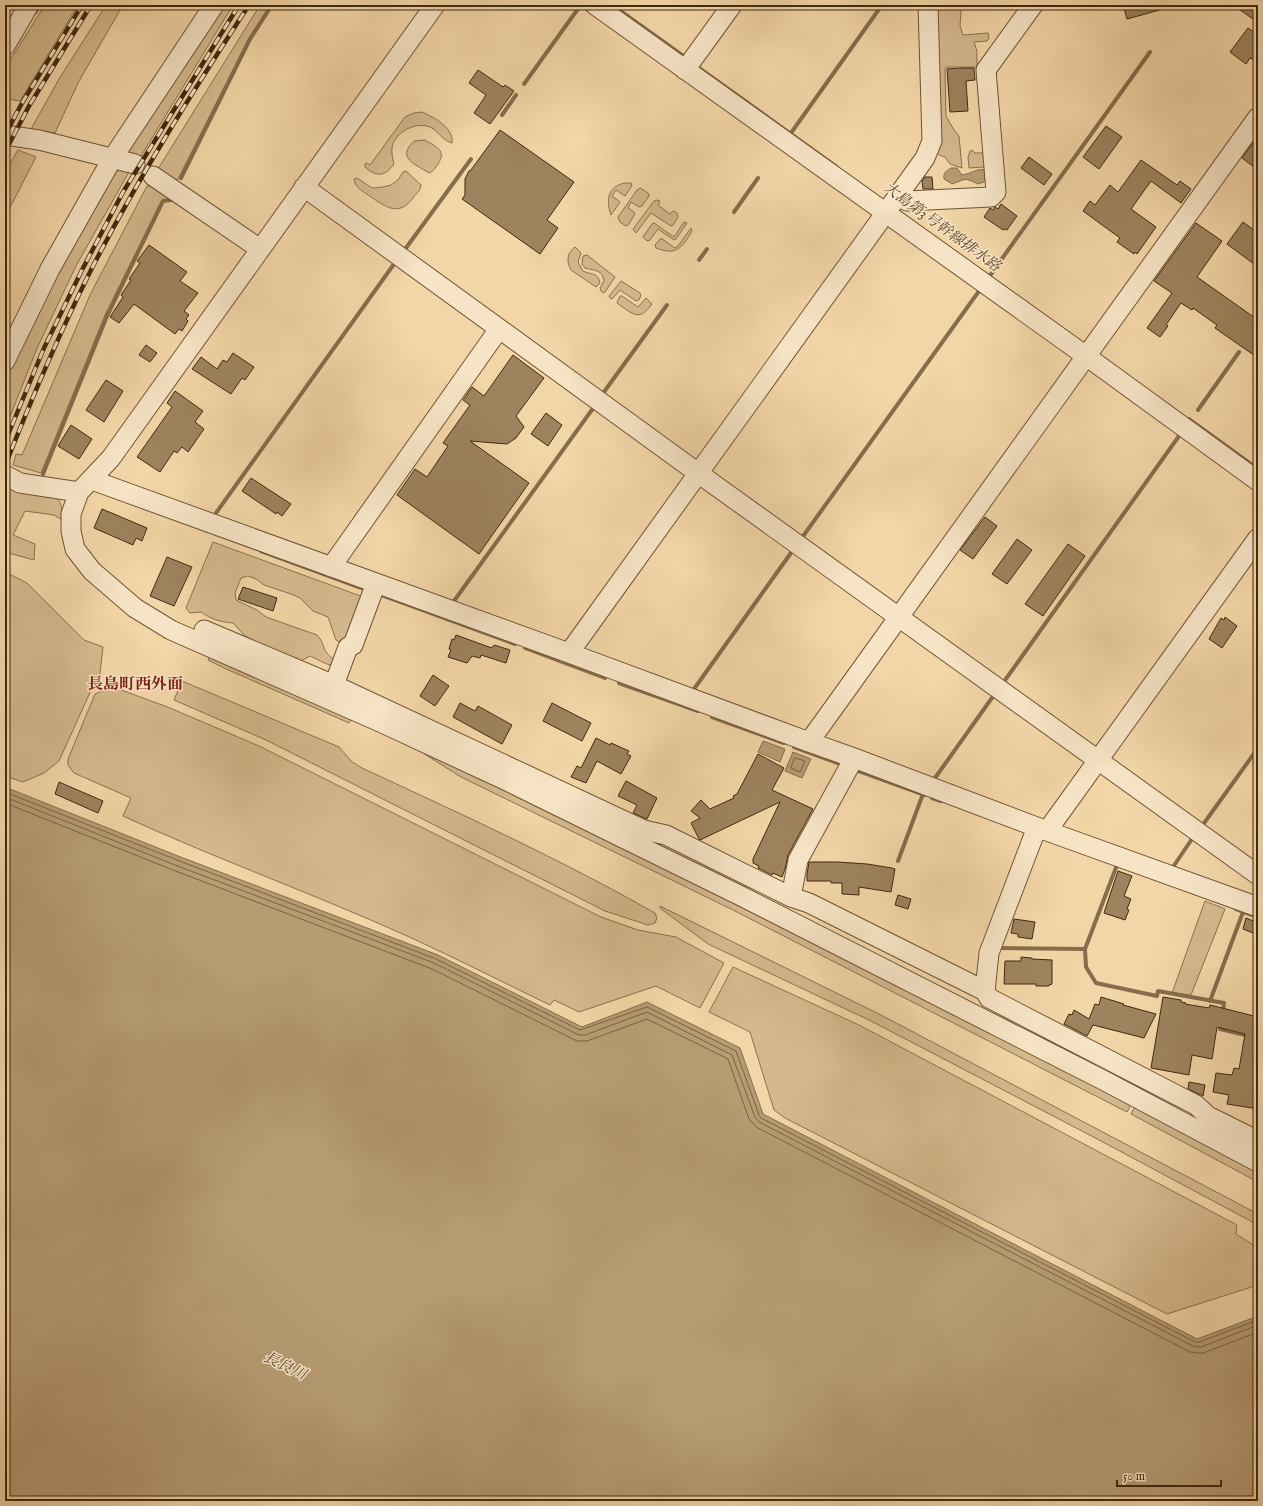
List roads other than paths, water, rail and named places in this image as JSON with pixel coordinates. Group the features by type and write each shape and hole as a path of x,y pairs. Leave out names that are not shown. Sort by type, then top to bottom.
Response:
{"street":[{"path":"5,46 29,5"},
{"path":"5,361 50,269 112,159 214,5"},
{"path":"435,5 111,458 85,486 71,514 71,531 75,549 92,571 135,608 171,630 380,722 508,781 756,903 1103,1080 1258,1162"},
{"path":"595,5 689,64 891,204 1090,351 1258,481"},
{"path":"689,64 732,5"},
{"path":"569,653 925,158 932,141 928,5"},
{"path":"891,204 907,201 991,197 996,192 986,70 1025,8"},
{"path":"809,742 1258,117"},
{"path":"5,135 39,140 135,164"},
{"path":"153,176 260,249"},
{"path":"304,187 698,473 1258,875"},
{"path":"330,567 499,329"},
{"path":"5,475 20,482 85,486 330,567 569,653 1042,829 1258,907"},
{"path":"985,991 989,953 1042,829 1098,760 1258,538"},
{"path":"334,685 348,647 353,645 376,583"},
{"path":"171,630 197,628 334,685 644,830 666,835 791,898 809,902 985,991 989,998 1196,1105 1208,1116 1258,1141"},
{"path":"791,898 798,860 854,758"}],"water":[{"path":"951,168 957,168 962,175 979,170 985,170 988,179 978,184 970,180 963,180 952,184 944,179 945,172"},
{"path":"763,741 785,749 780,762 758,752"},
{"path":"793,752 811,759 802,778 785,771"},
{"name":"長良川","path":"5,787 178,856 438,955 582,1027 647,1002 740,1048 763,1114 1197,1339 1258,1316 1258,1501 5,1501"}],"waterway":[{"path":"35,13 40,5"},
{"path":"181,178 250,39 272,5"},
{"name":"大島第3号幹線排水路","path":"612,5 686,58"},
{"path":"791,133 882,5"},
{"path":"524,84 580,6"},
{"path":"5,59 10,51"},
{"path":"996,267 1150,52"},
{"name":"大島第3号幹線排水路","path":"695,65 837,167"},
{"path":"502,115 516,95"},
{"path":"403,252 471,159"},
{"path":"734,212 758,178"},
{"path":"43,474 107,316 163,201 171,200"},
{"path":"699,260 707,249"},
{"path":"216,513 394,264"},
{"name":"大島第3号幹線排水路","path":"990,275 993,272"},
{"path":"801,539 979,291"},
{"path":"601,396 667,305"},
{"path":"1198,410 1239,352"},
{"path":"454,601 594,407"},
{"name":"大島第3号幹線排水路","path":"1189,419 1258,469"},
{"path":"1003,683 1179,436"},
{"path":"694,689 793,550"},
{"path":"261,551 367,590"},
{"path":"379,594 515,644"},
{"path":"525,648 605,678"},
{"path":"619,683 698,711"},
{"path":"935,778 994,695"},
{"path":"712,717 784,743"},
{"path":"794,747 843,765"},
{"path":"1202,826 1258,748"},
{"path":"856,770 925,795"},
{"path":"898,861 923,794"},
{"path":"932,798 941,801"},
{"path":"1173,867 1194,836"},
{"path":"997,948 1085,949 1117,865"},
{"path":"1236,909 1258,917"},
{"path":"1210,1001 1243,912"},
{"path":"1085,949 1086,967 1096,983 1157,996 1158,991 1224,1003 1223,1012"},
{"path":"1221,1023 1220,1029 1258,1038"}],"railway":[{"path":"5,135 22,103 82,5"},
{"path":"5,152 29,106 91,5"},
{"path":"5,442 44,348 82,270 123,192 239,5"},
{"path":"5,466 35,392 91,270 147,168 249,5"}],"district":[{"name":"長島町西外面","path":"135,685"}]}
